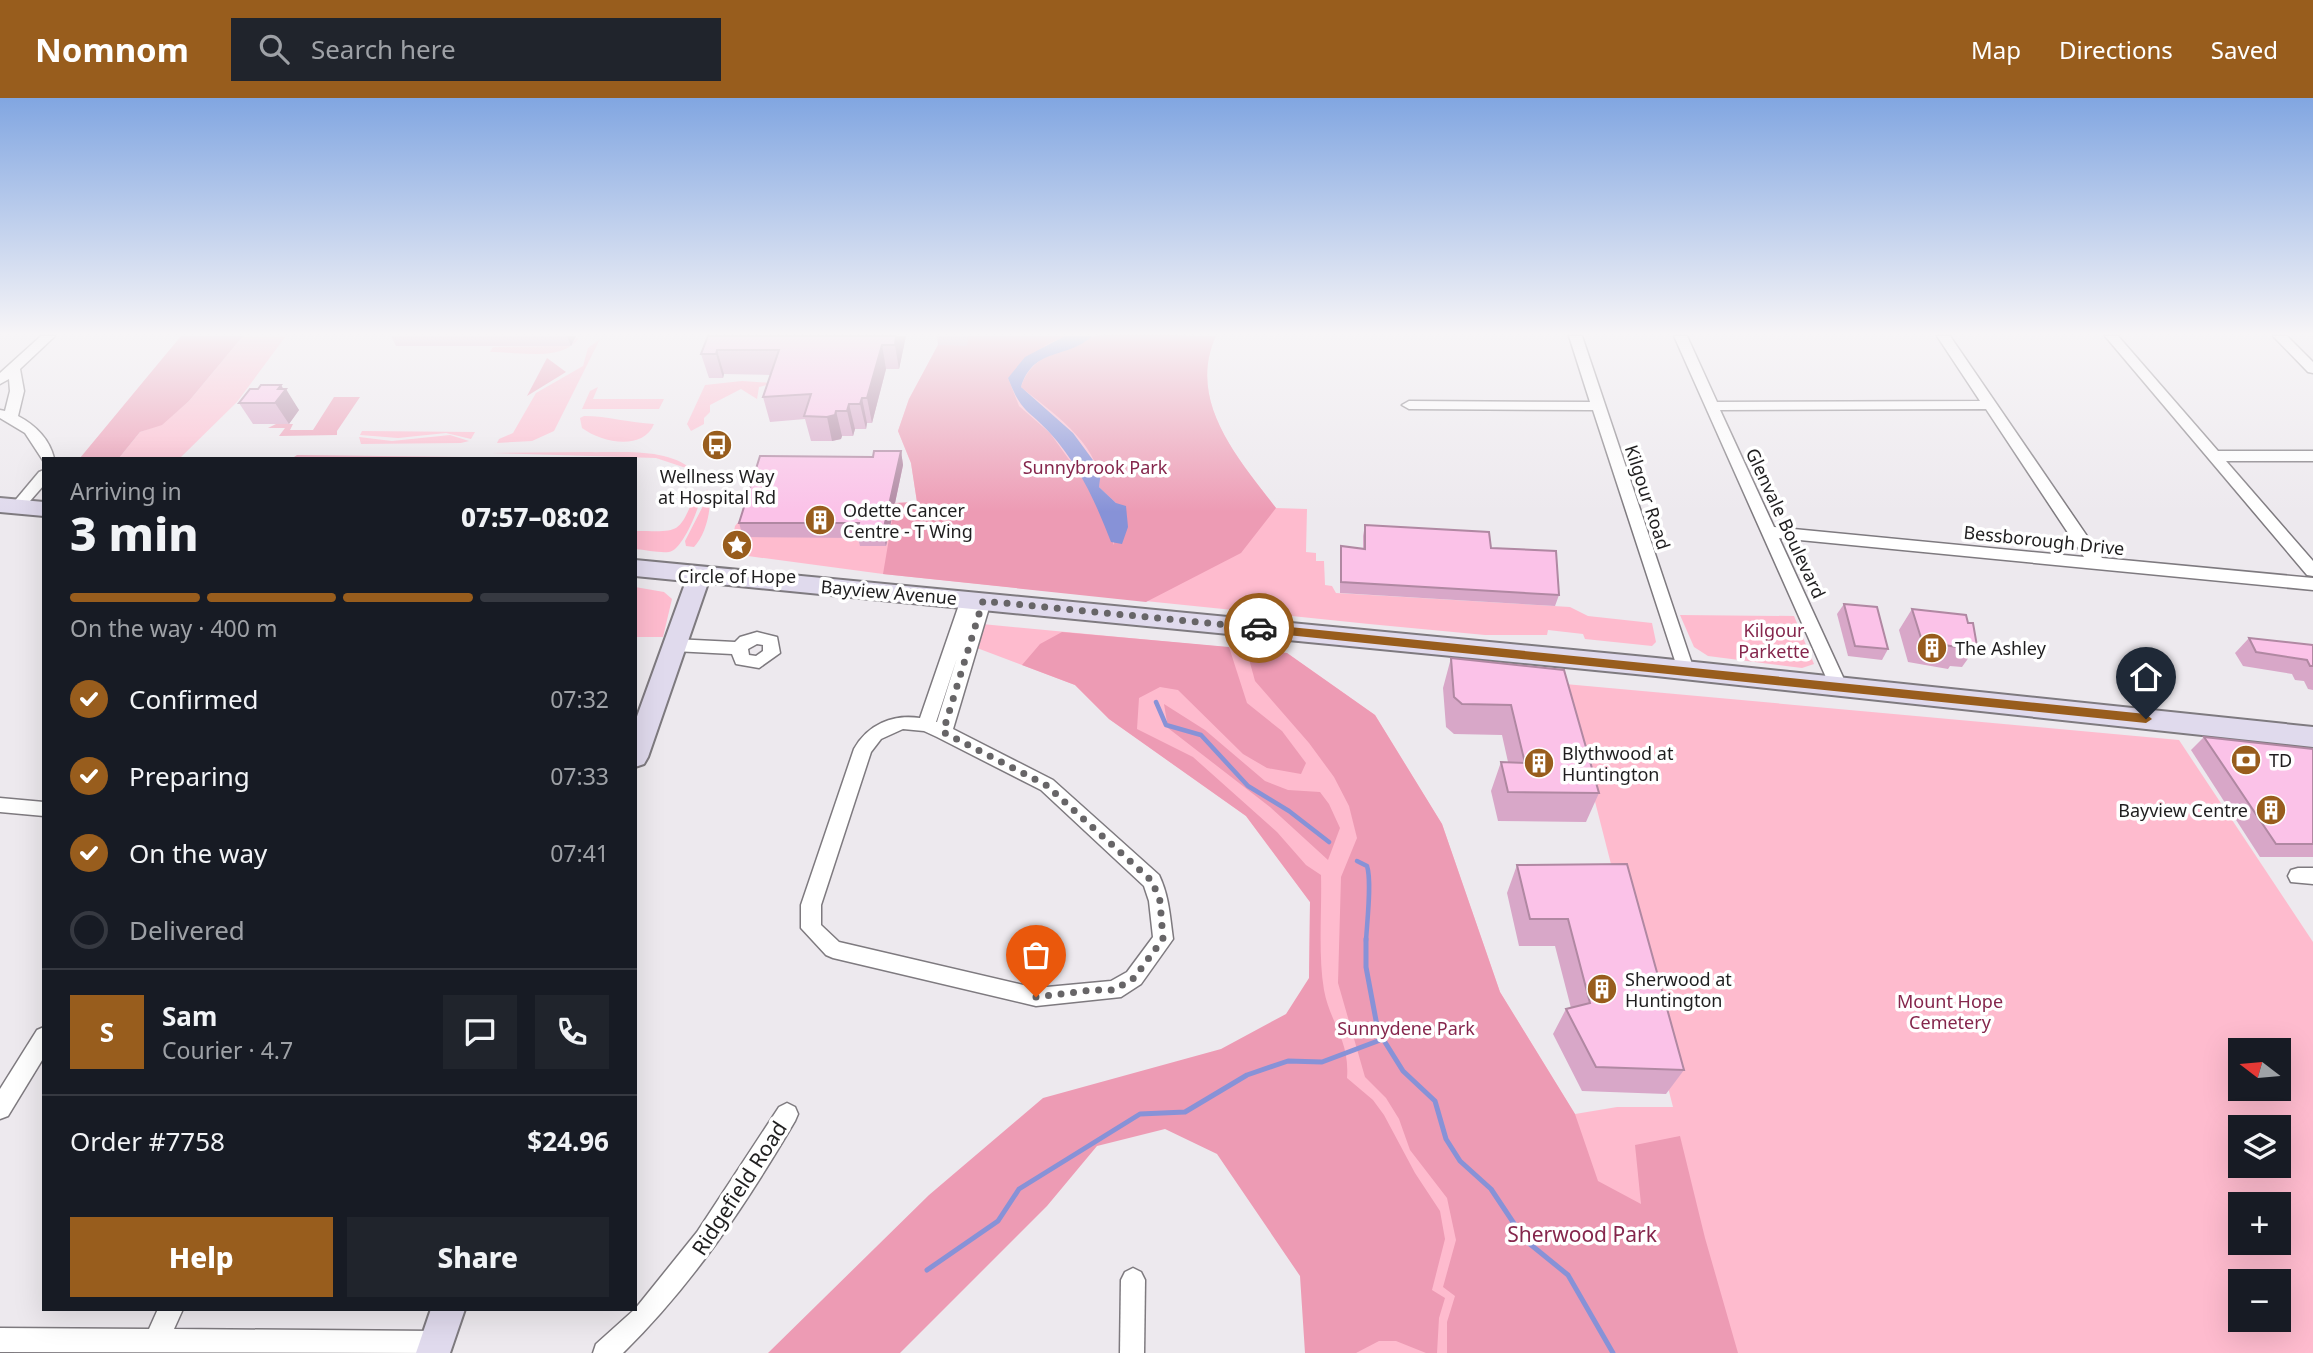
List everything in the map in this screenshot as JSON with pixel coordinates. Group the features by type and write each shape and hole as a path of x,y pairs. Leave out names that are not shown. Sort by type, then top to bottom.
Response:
{"main road":[{"path":"9,505 42,509"},
{"name":"Bayview Avenue","path":"637,568 1686,670 2313,737"},
{"path":"637,751 700,573"},
{"path":"435,1348 447,1311"}],"street":[{"path":"15,395 6,415 40,439 47,457"},
{"name":"Kilgour Road","path":"1595,395 1686,670"},
{"name":"Glenvale Boulevard","path":"1706,395 1771,532 1839,688"},
{"path":"1982,395 2098,565"},
{"path":"2160,395 2313,570"},
{"path":"1409,405 1599,406"},
{"path":"1711,406 1989,405"},
{"path":"2213,456 2313,456"},
{"path":"9,505 42,477"},
{"name":"Bessborough Drive","path":"1771,532 2313,584"},
{"path":"935,728 976,600"},
{"path":"674,645 739,648"},
{"path":"902,722 935,728 1046,785 1152,881 1160,901 1163,939 1134,978 1114,990 1036,997 833,949 811,928 811,905 863,749 875,734 902,722"},
{"path":"0,805 42,809"},
{"path":"0,1109 42,1040"},
{"name":"Ridgefield Road","path":"605,1353 664,1293 708,1242 787,1114"},
{"path":"1132,1353 1133,1280"},
{"path":"153,1347 170,1311"},
{"path":"0,1340 153,1347 435,1348"}],"green space":[{"path":"133,395 194,395 162,425 140,432 120,457 81,457"},
{"path":"194,395 243,395 181,457 120,457 140,432 162,424"},
{"path":"535,395 572,395 554,431 532,441 497,443 499,439 513,433"},
{"path":"588,395 595,395 593,399 664,399 659,409 582,409"},
{"path":"701,395 730,395 710,405 710,412 704,418 704,424 691,431 687,424"},
{"name":"Sunnybrook Park","path":"911,395 1210,395 1221,428 1233,450 1276,508 1307,509 1306,552 1316,553 1316,561 1324,561 1325,585 1332,586 1336,593 1570,607 1588,616 1652,623 1656,642 1652,646 1585,639 1583,634 1548,630 1547,635 1485,635 1369,624 883,574 748,556 731,547 735,526 740,520 758,467 862,538 886,546 895,503 917,502 911,463 898,431"},
{"name":"Sunnybrook Park","path":"911,395 1015,395 1019,406 1050,433 1093,493 1114,545 1116,503 1099,487 1093,457 1059,418 1030,395 1210,395 1221,428 1233,450 1276,508 1241,553 1146,602 883,574 895,503 917,502 911,463 898,431"},
{"path":"334,397 360,397 337,435 279,436 285,428 268,428 276,424 293,424 290,430 313,430"},
{"path":"584,416 654,424 649,433 641,438 621,442 600,438 582,428 580,418"},
{"path":"362,431 475,432 471,439 446,433 398,438 360,435"},
{"path":"450,435 469,441 361,444 359,437 392,441"},
{"path":"492,453 656,454 682,463 692,470 656,458"},
{"path":"297,455 464,457 294,457"},
{"path":"707,489 710,503 705,527 694,547 686,546 685,541 703,506"},
{"path":"695,495 701,495 685,537 674,550 665,552 637,549 637,531 669,530 685,518"},
{"path":"637,587 664,592 672,599 663,637 637,637"},
{"name":"Kilgour Parkette","path":"1680,615 1794,616 1814,664 1802,668 1708,656 1694,647"},
{"name":"Mount Hope Cemetery","path":"982,624 1287,653 1375,715 1442,824 1500,992 1575,1114 1617,1107 1673,1107 1565,684 2179,740 2313,942 2313,1353 1305,1353 1310,902 1246,816 1109,719 1075,685 977,648"},
{"path":"1062,632 1229,647 1247,703 1282,731 1306,763 1301,774 1267,768 1243,754 1178,690 1160,687 1139,698 1137,729 1193,757 1277,832 1306,865 1321,875 1322,976 1327,1002 1346,1053 1347,1078 1373,1100 1384,1115 1415,1173 1440,1211 1445,1239 1432,1290 1445,1298 1439,1318 1437,1353 1426,1353 1396,1341 1379,1341 1356,1353 1305,1353 1300,1276 1217,1154 1165,1129 1097,1146 1047,1206 900,1353 768,1353 929,1195 1043,1098 1221,1049 1286,1014 1309,978 1310,902 1246,816 1109,719 1075,685 1022,665 1040,644"},
{"path":"1261,650 1287,653 1375,715 1442,824 1500,992 1575,1114 1598,1181 1641,1204 1635,1145 1680,1136 1705,1238 1738,1353 1447,1353 1447,1322 1455,1296 1443,1287 1456,1240 1447,1198 1410,1150 1399,1119 1386,1098 1365,1077 1338,983 1341,877 1357,838 1349,806 1334,777 1309,743 1255,681 1249,659"},
{"path":"1164,704 1205,730 1265,781 1288,790 1320,792 1340,828 1328,860 1270,807 1168,728"}],"water":[{"path":"1015,395 1030,395 1073,433 1101,471 1099,487 1116,503 1126,506 1128,527 1122,544 1111,542 1093,499 1060,445 1021,405"}],"building":[{"path":"246,395 282,395 275,403 239,403"},
{"path":"764,395 802,395 763,397"},
{"path":"811,395 868,395 867,398 862,398 860,404 849,404 847,411 836,411 835,415 827,417 804,416"},
{"name":"Odette Cancer Centre - T Wing","path":"874,451 901,451 883,532 857,532 859,523 739,523 760,456 873,457"},
{"path":"1365,525 1489,532 1491,548 1556,551 1559,595 1341,582 1341,546 1365,549"},
{"path":"1844,604 1877,607 1888,649 1855,646"},
{"path":"1912,609 1966,615 1968,623 1973,623 1977,646 1961,644 1962,648 1922,641"},
{"path":"2249,638 2313,645 2313,666 2310,666 2307,660 2256,652"},
{"path":"1451,658 1564,670 1599,793 1508,792 1501,762 1525,763 1511,705 1462,704 1454,697"},
{"name":"Bayview Centre","path":"2204,737 2313,749 2313,844 2276,844"},
{"name":"Sherwood at Huntington","path":"1627,864 1684,1070 1596,1067 1566,1009 1590,1003 1568,919 1530,919 1517,865"}],"waterway":[{"path":"1156,702 1166,725 1201,735 1248,786 1289,811 1329,842"},
{"path":"1357,861 1367,866 1368,873 1366,941"},
{"path":"1366,941 1366,967 1378,1031 1383,1039"},
{"path":"927,1270 998,1221 1019,1189 1140,1114 1185,1112 1247,1075 1288,1061 1322,1062 1383,1039"},
{"path":"1383,1039 1403,1071 1435,1101 1446,1139 1460,1161 1491,1189 1525,1240 1568,1275 1613,1353"}],"way so far":[{"path":"1036,997 1114,990 1134,978 1163,939 1160,901 1152,881 1046,785 943,732 983,601 1259,628"}],"place":[{"name":"Wellness Way at Hospital Rd","path":"717,445"},
{"name":"Odette Cancer Centre - T Wing","path":"820,520"},
{"name":"Circle of Hope","path":"737,545"},
{"name":"The Ashley","path":"1932,648"},
{"name":"TD","path":"2246,760"},
{"name":"Blythwood at Huntington","path":"1539,763"},
{"name":"Bayview Centre","path":"2271,810"},
{"name":"Sherwood at Huntington","path":"1602,989"}],"route":[{"path":"1259,628 2146,719"}],"park label":[{"name":"Sunnydene Park","path":"1406,1028"},
{"name":"Sherwood Park","path":"1582,1234"}]}
